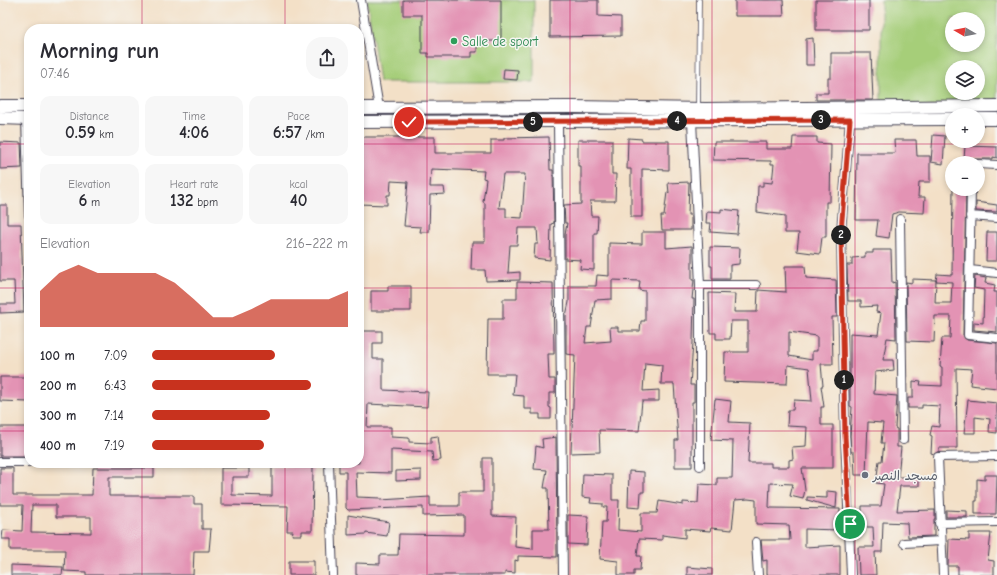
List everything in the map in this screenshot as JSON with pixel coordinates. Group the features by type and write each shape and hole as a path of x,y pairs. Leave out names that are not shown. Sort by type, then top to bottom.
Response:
{"main road":[{"path":"0,106 24,106"},
{"path":"364,108 698,109 997,106"},
{"path":"0,118 24,118"},
{"path":"364,122 945,119"},
{"path":"985,119 997,119"}],"street":[{"path":"361,0 379,108"},
{"path":"850,120 841,232 845,436 852,575"},
{"path":"692,121 700,285 700,466"},
{"path":"558,122 563,575"},
{"path":"985,164 997,165"},
{"path":"971,196 968,335 997,338"},
{"path":"970,216 997,218"},
{"path":"900,219 903,440"},
{"path":"970,270 997,273"},
{"path":"700,285 756,285"},
{"path":"943,575 938,457 997,456"},
{"path":"0,462 24,462"},
{"path":"329,468 333,575"},
{"path":"940,523 997,522"},
{"path":"904,543 941,541"},
{"path":"756,542 758,575"}],"lane":[{"path":"698,109 699,0"}],"green space":[{"name":"Salle de sport","path":"367,0 534,0 534,82 379,82"},
{"path":"881,0 997,0 997,106 881,107"}],"building":[{"path":"403,0 501,0 501,41 477,41 477,52 471,52 471,57 428,57 428,53 422,53 422,15 403,15"},
{"path":"550,0 598,0 598,16 621,17 621,36 550,37"},
{"path":"735,0 783,0 784,16 735,16"},
{"path":"816,0 869,0 869,30 816,30"},
{"path":"813,38 814,65 806,65 806,39"},
{"path":"831,53 871,53 873,100 816,100 816,93 828,93 828,78 831,78"},
{"path":"504,69 518,70 517,80 503,79"},
{"path":"933,135 945,136 943,164 931,162"},
{"path":"364,137 435,137 435,153 491,153 491,140 504,140 504,138 549,137 550,170 553,170 554,223 551,224 550,260 534,258 535,244 538,244 537,228 518,228 517,245 510,245 508,273 520,272 520,280 486,281 485,270 471,270 472,242 485,242 485,203 483,202 486,179 483,178 484,171 431,169 430,187 444,187 445,194 430,195 429,232 420,232 421,227 404,226 408,182 391,181 390,195 387,195 387,205 364,204","holes":["503,174 525,174 522,218 506,217 506,208 499,208"]},
{"path":"793,137 817,137 817,143 831,144 830,202 826,202 826,237 822,237 820,254 797,251 799,233 785,233 785,216 757,212 758,186 763,186 763,182 772,183 774,164 771,164 771,161 713,160 714,142 766,142 766,149 792,149"},
{"path":"628,138 642,139 642,141 669,141 669,170 642,169 642,217 631,217 631,169 627,169"},
{"path":"578,140 612,140 612,174 616,174 615,201 590,201 591,216 598,216 597,233 594,233 594,270 580,269 581,260 565,259 565,235 567,223 565,223 564,205 581,204 581,166 578,166"},
{"path":"894,140 916,140 917,156 930,156 930,182 919,182 918,197 925,197 924,213 899,212 892,214 889,238 876,236 878,220 856,220 857,153 895,153"},
{"path":"0,142 21,143 22,168 0,169"},
{"path":"997,147 997,158 993,157 993,159 985,159 985,156 964,156 965,148"},
{"path":"689,182 688,215 691,215 691,230 662,230 661,216 664,216 667,192 669,193 668,183"},
{"path":"953,196 966,196 963,335 967,340 997,343 997,388 970,385 972,369 956,368 957,448 939,448 939,451 934,454 931,453 932,436 930,435 932,426 939,427 940,406 922,405 922,408 908,408 908,398 913,398 913,381 921,382 920,385 942,386 942,367 940,367 942,338 950,338 951,316 935,316 934,342 907,341 906,282 912,283 912,279 936,280 935,303 951,303 952,282 936,281 937,274 952,275"},
{"path":"976,202 997,205 997,212 976,211"},
{"path":"0,205 7,205 7,224 21,224 24,312 0,313 0,304 15,304 14,281 0,281"},
{"path":"721,209 739,211 737,234 710,232 711,223 706,223 707,211 721,212"},
{"path":"642,232 666,232 666,248 692,246 692,280 694,280 692,299 694,299 690,385 694,385 694,402 692,402 692,467 675,467 675,440 678,440 674,384 661,384 662,365 645,363 643,391 659,390 659,401 642,401 639,431 599,430 600,452 571,453 575,355 566,354 566,316 569,302 569,286 596,286 597,275 609,276 609,243 642,244","holes":["612,280 640,281 639,290 645,291 645,321 641,321 640,331 618,331 618,327 610,327 611,341 585,343 587,327 591,327 595,300 612,299"]},
{"path":"987,232 997,232 997,261 986,261"},
{"path":"710,247 740,248 739,264 730,265 730,279 712,279"},
{"path":"873,250 891,250 892,283 895,282 896,339 887,338 883,360 893,360 894,370 875,372 874,394 897,396 895,428 897,429 897,447 901,447 898,477 919,477 919,486 900,486 897,511 935,510 935,519 934,536 908,537 907,523 883,522 882,552 875,552 876,575 859,575 858,547 874,547 873,527 862,527 862,506 881,506 884,484 876,483 879,461 882,461 884,443 881,443 883,423 868,422 866,475 855,475 854,452 851,452 850,436 852,407 850,406 850,333 878,335 881,313 876,312 877,306 861,307 861,301 848,301 847,265 852,265 852,258 865,257 865,253 873,253"},
{"path":"785,266 805,266 806,278 836,280 837,317 832,317 833,364 821,364 823,386 821,386 824,407 821,407 821,425 833,425 833,468 802,468 805,490 803,499 790,496 793,484 770,483 769,507 840,509 839,530 805,529 805,547 840,545 840,575 767,575 767,560 763,561 761,540 790,540 789,525 756,524 756,500 748,499 735,500 732,530 711,528 710,531 685,529 685,538 662,535 662,540 639,539 637,556 641,556 640,570 634,570 634,575 618,575 618,561 600,559 602,522 606,522 607,507 603,507 603,504 590,503 591,498 582,497 583,474 612,475 612,500 619,500 618,530 641,532 641,513 657,513 659,501 683,505 683,502 698,503 699,484 717,485 717,478 732,478 733,441 711,440 715,399 731,401 729,422 750,423 748,463 771,463 771,467 789,467 789,460 793,459 792,447 806,446 807,427 787,426 788,410 793,410 794,400 812,401 809,368 788,365 787,384 724,382 725,352 748,352 748,321 731,321 730,339 716,339 716,333 710,333 709,293 735,294 734,312 757,312 758,290 786,292","holes":["789,332 817,336 817,351 812,351 812,360 789,356"]},
{"path":"975,276 986,278 985,283 995,285 994,292 997,292 997,332 974,330 974,322 983,323 984,290 974,288"},
{"path":"517,282 553,283 554,354 548,354 549,379 555,379 555,393 549,393 551,419 540,419 540,414 532,414 532,409 524,409 524,396 513,395 515,374 487,374 488,319 503,319 503,299 517,299"},
{"path":"388,286 411,286 411,311 371,311 371,291 388,291"},
{"path":"364,331 382,331 382,343 373,343 373,359 383,359 383,390 428,392 427,407 368,404 367,427 391,427 391,437 409,438 409,442 431,443 431,437 438,436 441,460 433,461 432,452 391,450 391,473 356,472 357,497 380,498 380,500 430,497 430,506 459,506 459,492 483,492 483,458 492,458 492,516 516,517 515,547 533,549 533,529 549,529 548,488 544,488 547,470 534,469 536,446 543,448 542,439 556,437 557,557 518,556 518,561 515,560 515,573 505,572 505,575 356,575 356,563 380,564 380,555 398,555 399,534 464,535 464,515 423,516 423,507 348,510 346,508 346,472 339,472 339,468 364,468"},
{"path":"0,377 24,377 24,402 0,401"},
{"path":"968,400 997,403 997,433 989,432 990,419 975,417 975,433 964,433"},
{"path":"0,427 24,427 24,456 0,456"},
{"path":"0,468 13,468 13,495 92,495 93,468 154,468 154,477 109,477 109,496 194,496 194,504 202,504 202,529 211,529 209,551 194,551 193,575 86,575 86,572 64,571 65,550 10,550 10,539 2,539 3,530 22,531 23,505 0,505","holes":["32,505 56,505 56,517 91,517 91,533 31,532"]},
{"path":"221,468 249,468 249,477 232,477 232,495 272,496 272,468 313,468 312,531 302,531 302,535 292,535 293,531 287,531 288,506 221,505"},
{"path":"421,470 421,480 396,481 396,471"},
{"path":"629,471 644,472 644,492 641,492 640,508 628,507"},
{"path":"985,475 997,475 996,514 975,514 975,501 977,501 977,479 985,480"},
{"path":"827,491 837,492 836,508 807,500 807,497 827,498"},
{"path":"946,510 967,511 967,517 946,517"},
{"path":"348,515 389,522 387,536 366,533 348,535"},
{"path":"568,515 588,516 587,545 568,544"},
{"path":"969,533 991,533 988,560 994,561 994,575 958,575 958,566 948,566 949,539 969,540"},
{"path":"289,561 314,561 314,575 289,575"},
{"path":"11,565 63,567 62,575 11,575"},
{"path":"687,567 712,569 712,575 687,575"}],"place":[{"name":"Salle de sport","path":"454,41"},
{"name":"مسجد النصر","path":"865,475"}],"route":[{"path":"409,122 850,120 841,232 845,436 850,524"}]}
